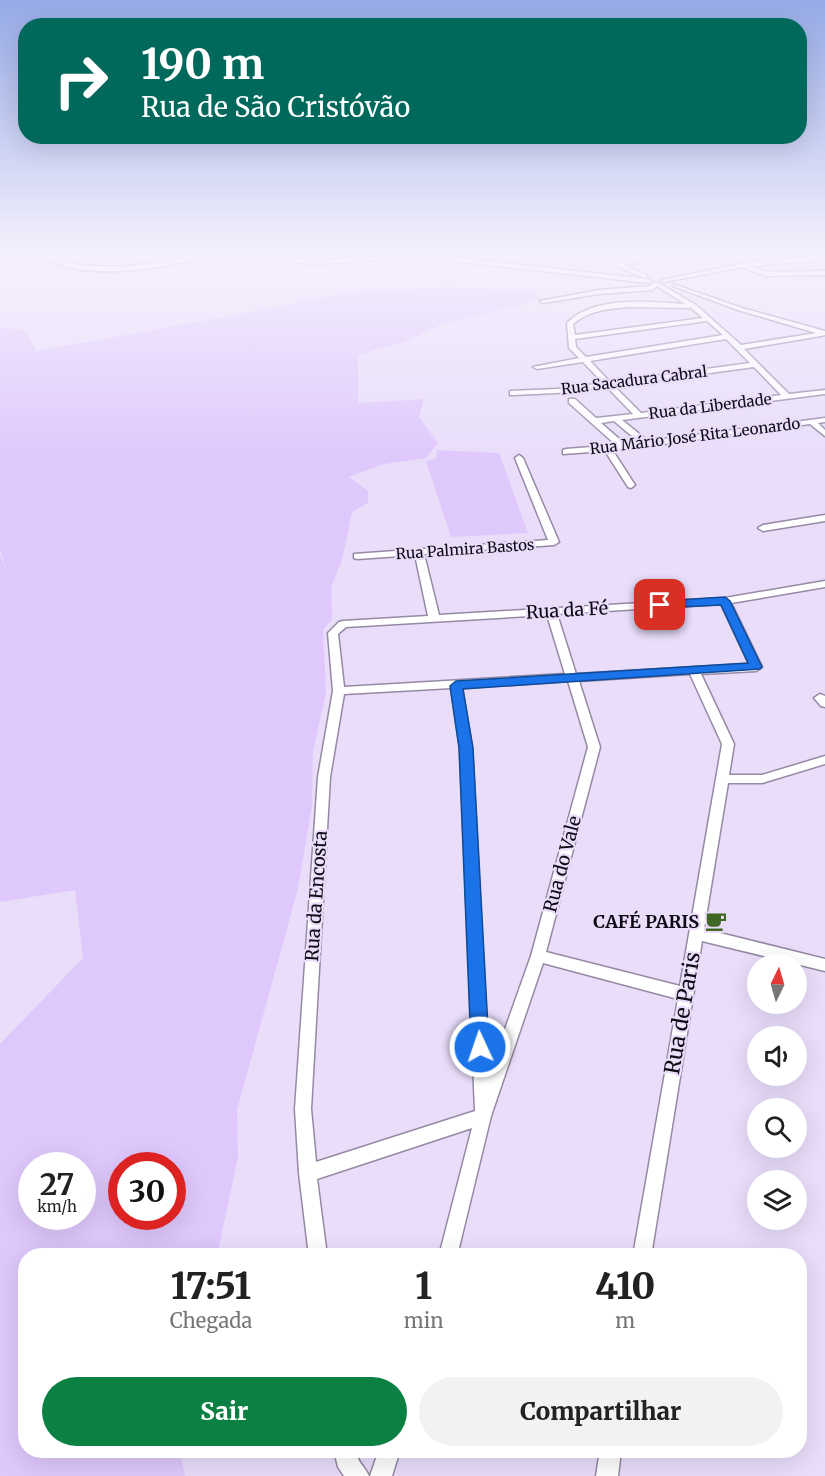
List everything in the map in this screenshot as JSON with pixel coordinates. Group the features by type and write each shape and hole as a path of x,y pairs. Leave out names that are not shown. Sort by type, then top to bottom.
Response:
{"street":[{"path":"570,323 573,348 638,414"},
{"path":"571,338 680,323"},
{"path":"712,323 787,397"},
{"path":"789,323 825,333"},
{"path":"737,348 825,333"},
{"path":"537,367 726,337"},
{"name":"Rua Sacadura Cabral","path":"513,393 608,384 754,365"},
{"name":"Rua da Liberdade","path":"595,421 825,392"},
{"path":"572,401 623,447"},
{"path":"615,418 646,444"},
{"name":"Rua Mário José Rita Leonardo","path":"566,452 608,449 825,420"},
{"path":"812,422 825,434"},
{"path":"608,449 631,485"},
{"name":"Rua Palmira Bastos","path":"357,556 554,542 519,458"},
{"path":"763,528 825,518"},
{"path":"419,552 434,618"},
{"name":"Rua da Fé","path":"343,624 725,601 825,584"},
{"path":"339,691 756,667 725,601"},
{"name":"Rua do Vale","path":"483,1116 538,956 594,747 551,611"},
{"name":"Rua da Encosta","path":"317,1248 303,1109 324,777 339,691 333,633 343,624"},
{"name":"Rua de Paris","path":"643,1248 684,994 728,744 694,671"},
{"path":"450,1248 483,1116 466,748 456,686"},
{"path":"723,779 762,779 825,760"},
{"path":"696,933 825,965"},
{"path":"538,956 684,994"},
{"path":"308,1173 483,1116"},
{"path":"345,1458 358,1476"},
{"path":"381,1476 387,1458"},
{"path":"607,1476 610,1458"}],"shaded area":[{"path":"192,323 445,323 404,342 358,355 358,403 424,399 419,417 438,443 426,458 384,464 349,477 368,491 368,503 352,512 342,560 331,587 332,620 323,630 326,693 313,751 312,807 297,892 237,1110 238,1158 219,1248 18,1248 18,1458 181,1458 185,1476 0,1476 0,1044 83,958 75,890 0,902 0,555 6,572 0,548 0,327 23,330 37,351"},
{"path":"437,450 499,453 528,533 451,537 426,461 436,459"}],"place":[{"name":"CAFÉ PARIS","path":"716,921"}],"route":[{"path":"480,1047 466,748 456,686 756,667 725,601 660,605"}]}
